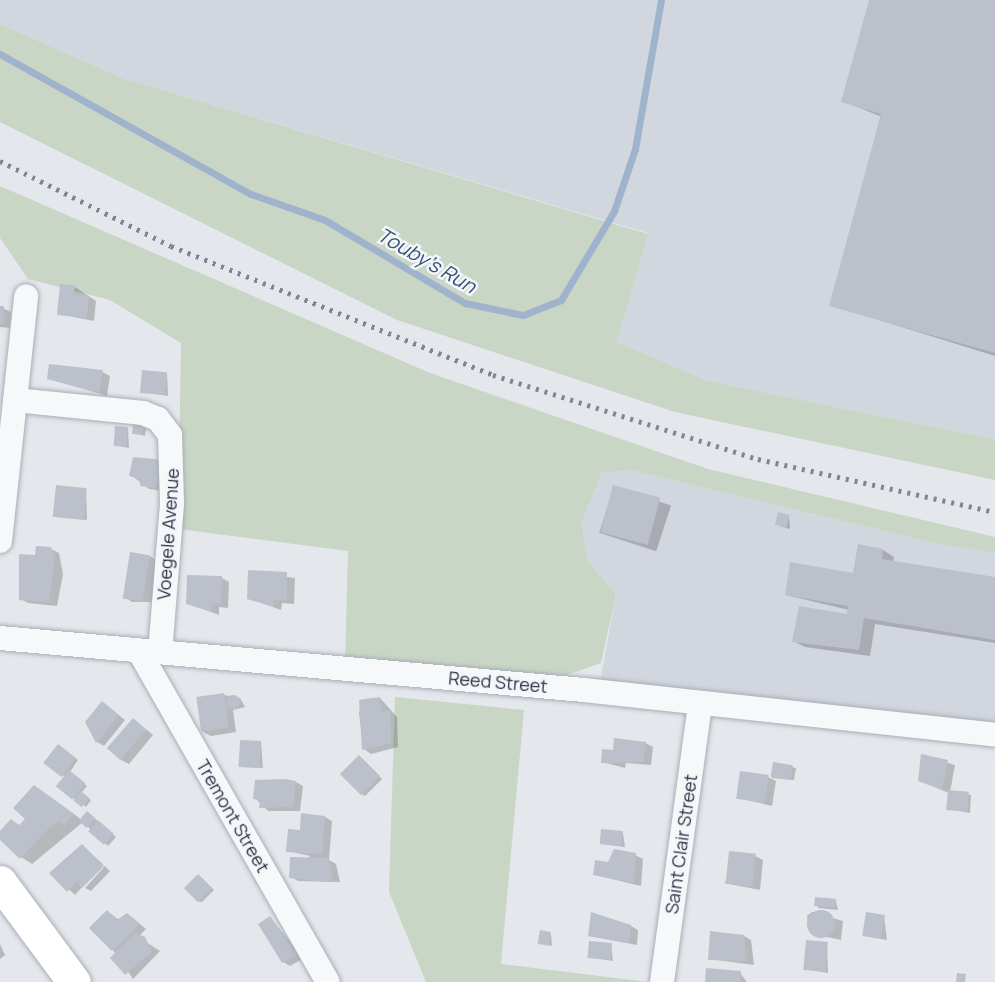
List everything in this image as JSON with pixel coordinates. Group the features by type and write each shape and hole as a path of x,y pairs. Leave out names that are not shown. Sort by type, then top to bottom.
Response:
{"main road":[{"path":"0,882 74,982"}],"street":[{"path":"0,541 26,296"},
{"name":"Voegele Avenue","path":"15,400 158,419 170,435 174,457 149,651"},
{"name":"Reed Street","path":"0,638 995,735"},
{"name":"Tremont Street","path":"149,651 328,982"},
{"name":"Saint Clair Street","path":"662,982 700,706"}],"shaded area":[{"path":"0,0 995,0 995,439 708,381 617,342 648,233 122,78 0,24"},
{"path":"630,470 934,543 995,553 995,741 597,699 616,594 587,560 582,522 600,473"}],"green space":[{"path":"0,24 122,78 648,234 617,342 708,381 995,439 995,480 675,412 397,320 0,122"},
{"path":"0,186 430,373 708,469 995,537 995,553 934,543 630,470 601,473 582,522 587,560 616,594 601,663 564,676 345,664 348,551 178,529 181,343 110,300 28,279 0,238"},
{"path":"395,697 524,710 501,964 648,982 426,982 389,892"}],"building":[{"path":"869,0 995,0 995,353 829,306 881,114 841,102"},
{"path":"60,284 75,285 74,294 89,296 87,318 57,315"},
{"path":"0,306 4,306 3,324 0,324"},
{"path":"49,364 103,370 99,393 47,379"},
{"path":"142,370 167,372 165,395 140,393"},
{"path":"133,424 143,425 142,435 132,434"},
{"path":"115,426 128,427 127,447 114,446"},
{"path":"133,457 165,460 163,481 157,481 156,488 140,486 140,479 129,476"},
{"path":"56,485 87,488 83,520 53,517"},
{"path":"613,485 660,498 648,545 600,532"},
{"path":"778,512 790,515 786,528 775,525"},
{"path":"858,544 883,549 882,559 995,577 995,640 864,618 859,650 792,642 799,606 847,614 848,606 785,595 790,562 853,573"},
{"path":"36,546 51,547 55,557 49,602 19,600 19,554 35,555"},
{"path":"130,552 150,555 142,602 123,598"},
{"path":"248,570 287,572 287,600 274,600 274,607 247,599"},
{"path":"187,575 222,576 221,604 212,604 212,612 186,604"},
{"path":"224,693 229,728 201,732 196,697"},
{"path":"230,695 236,695 240,702 236,709 230,709 226,705 226,699"},
{"path":"380,697 381,711 390,711 391,743 362,750 359,700"},
{"path":"102,701 119,715 96,743 85,722"},
{"path":"133,718 147,730 120,760 107,748"},
{"path":"614,738 646,742 643,762 601,763 602,749 613,750"},
{"path":"240,740 261,741 260,768 239,767"},
{"path":"58,744 76,758 61,777 43,763"},
{"path":"921,754 948,760 942,790 918,781"},
{"path":"359,755 380,776 361,795 340,774"},
{"path":"773,762 793,765 790,780 771,777"},
{"path":"69,770 85,783 72,800 56,786"},
{"path":"740,771 769,775 765,803 736,799"},
{"path":"255,780 296,781 293,807 259,808 260,800 253,799"},
{"path":"34,785 74,814 64,825 59,821 45,832 20,859 0,840 0,831 11,819 19,825 25,819 13,808"},
{"path":"948,790 969,792 967,812 946,810"},
{"path":"81,791 89,798 81,807 73,800"},
{"path":"87,811 95,818 87,828 78,821"},
{"path":"301,813 325,816 322,854 286,852 288,829 300,830"},
{"path":"98,820 114,834 104,845 88,831"},
{"path":"601,829 623,831 622,846 600,844"},
{"path":"82,844 104,866 82,888 77,882 67,892 49,873"},
{"path":"614,849 636,853 634,883 593,875 595,860 608,862"},
{"path":"729,851 756,854 752,887 726,884"},
{"path":"290,857 328,858 333,877 328,882 289,878"},
{"path":"198,874 212,888 198,902 184,888"},
{"path":"815,897 836,899 835,908 814,906"},
{"path":"107,910 117,920 127,913 140,924 112,951 89,928"},
{"path":"821,910 831,914 835,924 831,934 821,938 811,934 807,924 811,914"},
{"path":"591,912 631,925 629,942 588,936"},
{"path":"866,912 885,915 881,939 862,936"},
{"path":"270,916 297,954 282,963 258,924"},
{"path":"540,930 551,932 548,946 538,944"},
{"path":"710,931 744,935 747,961 708,960"},
{"path":"135,933 145,937 152,952 125,975 110,958"},
{"path":"806,940 828,942 825,972 803,970"},
{"path":"589,941 612,943 610,960 588,958"},
{"path":"706,968 741,971 740,982 705,982"},
{"path":"957,973 966,974 965,982 956,982"}],"waterway":[{"name":"Touby's Run","path":"0,54 251,194 325,220 465,303 523,315 561,300 614,211 635,149 661,0"}],"railway":[{"path":"0,161 171,246 493,375 758,459 995,512"}]}
